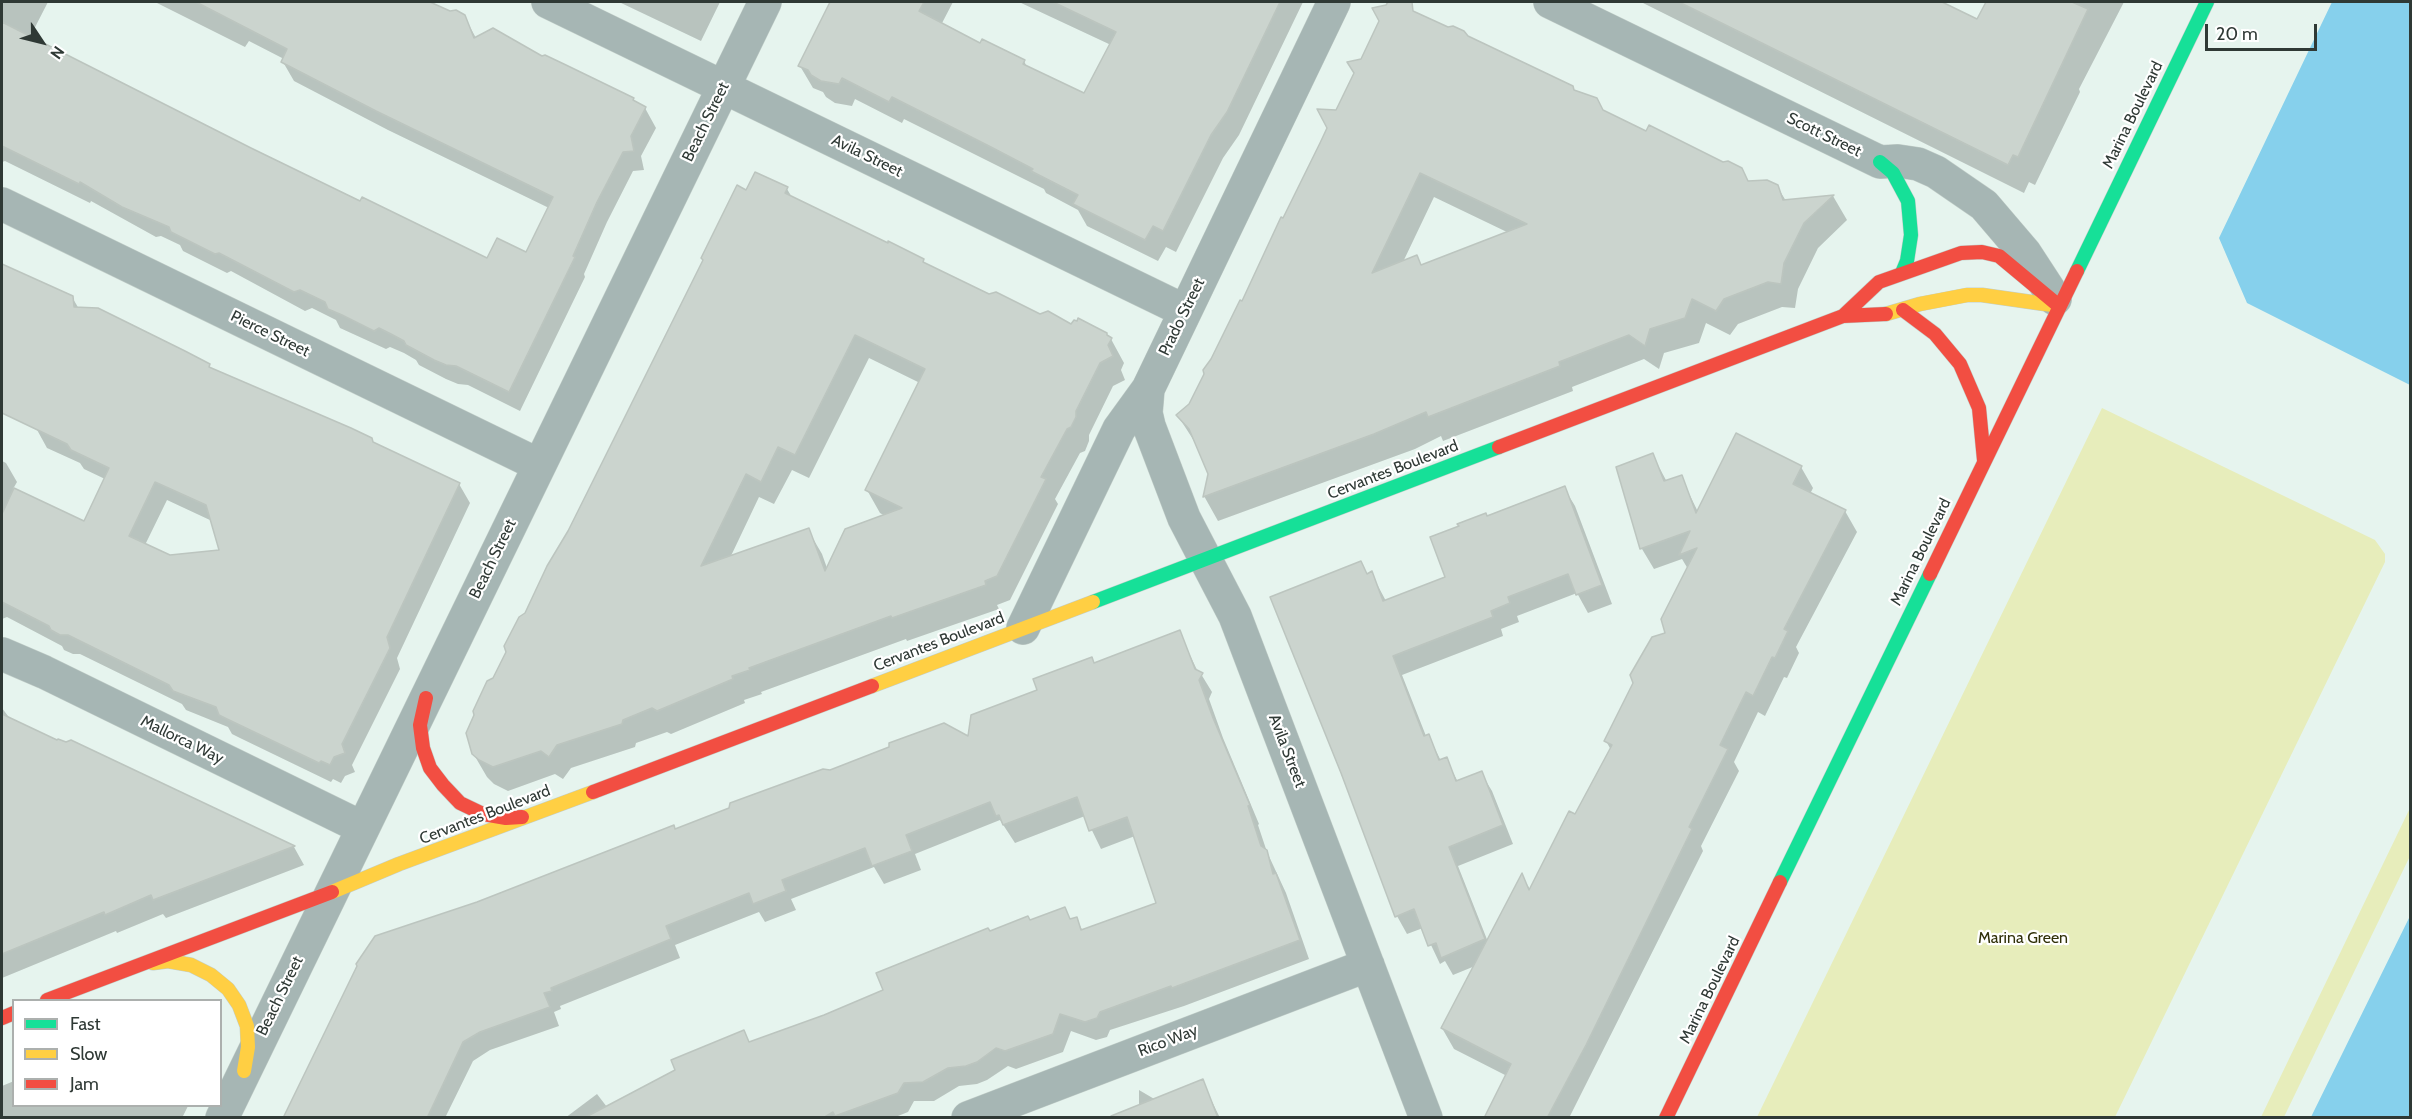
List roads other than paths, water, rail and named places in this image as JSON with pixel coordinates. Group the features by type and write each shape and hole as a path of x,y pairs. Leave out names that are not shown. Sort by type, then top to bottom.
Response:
{"street":[{"name":"Avila Street","path":"548,2 1185,311"},
{"name":"Beach Street","path":"222,1118 765,2"},
{"name":"Prado Street","path":"1023,628 1119,429 1148,389 1334,2"},
{"name":"Scott Street","path":"1550,2 1880,162 1898,161 1918,164 1936,172 1984,205 2025,253 2060,306"},
{"name":"Marina Boulevard","path":"1666,1118 2207,2"},
{"path":"1880,162 1893,173 1908,201 1911,235 1907,261 1902,273"},
{"name":"Pierce Street","path":"2,204 539,465"},
{"name":"Cervantes Boulevard","path":"1843,316 1879,282 1961,253 1982,252 1999,256 2060,306"},
{"name":"Cervantes Boulevard","path":"50,999 399,864 1843,316 1890,314 1920,304 1967,295 2060,306"},
{"path":"1903,310 1935,334 1960,364 1979,408 1984,460"},
{"name":"Avila Street","path":"1148,389 1146,413 1149,426 1184,518 1235,616 1426,1118"},
{"name":"Mallorca Way","path":"2,654 44,672 363,828"},
{"path":"426,698 420,725 423,748 430,768 443,785 460,803 483,814 506,818 530,816"},
{"path":"143,964 168,961 191,966 211,975 228,989 239,1005 247,1026 248,1047 244,1071"},
{"name":"Rico Way","path":"968,1118 1368,965"}],"water":[{"path":"2332,2 2410,2 2410,385 2247,303 2219,238"},
{"path":"2410,916 2410,1117 2311,1117"}],"park label":[{"name":"Marina Green","path":"2023,938"}]}
